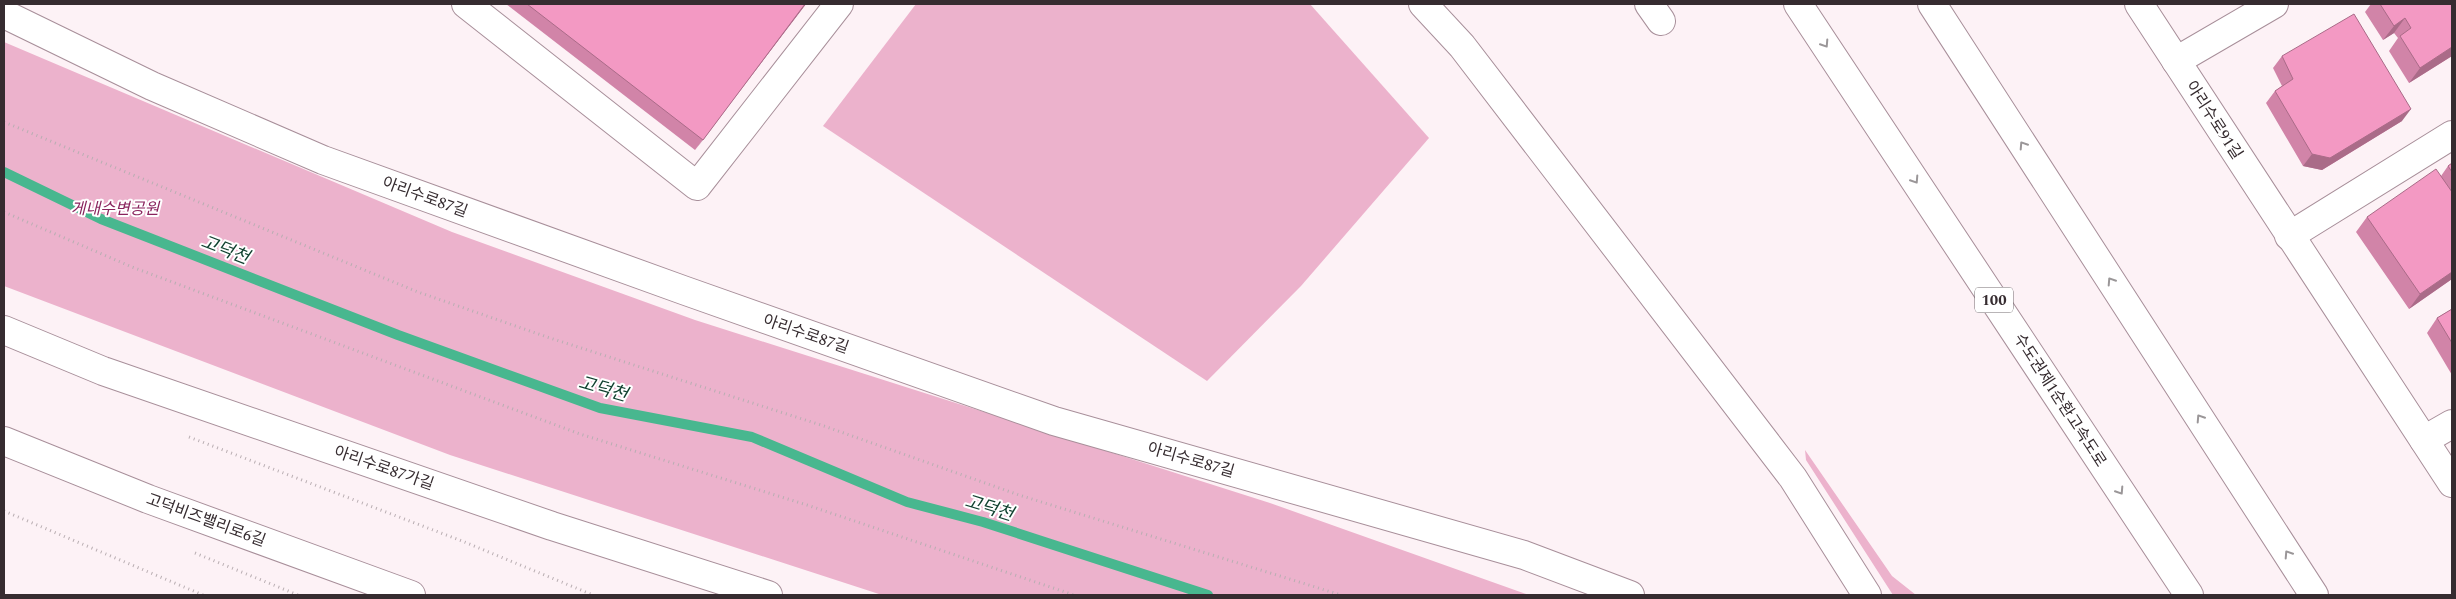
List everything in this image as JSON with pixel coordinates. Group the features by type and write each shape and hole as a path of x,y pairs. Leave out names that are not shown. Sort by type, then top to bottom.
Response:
{"main road":[{"path":"466,4 697,186 839,4"},
{"path":"1423,4 1462,46 1793,478 1833,539 1844,563 1866,595"},
{"name":"수도권제1순환고속도로","path":"1798,4 2189,595"},
{"path":"1932,4 2314,595"},
{"name":"아리수로91길","path":"2139,4 2452,483"},
{"path":"2176,61 2274,4"},
{"name":"아리수로87길","path":"4,14 152,86 323,160 684,290 1054,421 1524,555 1630,595"},
{"path":"2289,236 2452,135"},
{"name":"아리수로87가길","path":"4,330 103,371 552,526 768,595"},
{"path":"2424,440 2452,424"},
{"name":"고덕비즈밸리로6길","path":"4,441 148,498 410,595"},
{"path":"1524,555 1590,595"}],"path":[{"path":"4,122 418,292 559,341 824,426 1019,494 1341,595"},
{"path":"4,212 132,267 580,434 808,505 1074,595"},
{"path":"187,436 462,542 593,595"},
{"path":"4,511 203,595"}],"green space":[{"path":"916,4 1310,4 1429,138 1301,286 1207,381 823,126"},
{"name":"게내수변공원","path":"4,42 452,232 695,320 1270,503 1529,595 882,595 450,455 4,286"},
{"path":"1805,450 1892,576 1916,595 1893,595 1806,460"}],"building":[{"path":"527,4 805,4 703,140"},
{"path":"2380,4 2452,4 2452,47 2420,68 2400,36 2411,28 2405,18 2394,26"},
{"path":"2354,14 2411,109 2330,158 2312,154 2275,91 2293,79 2282,56"},
{"path":"2452,163 2452,172 2448,166"},
{"path":"2436,169 2452,192 2452,272 2420,294 2367,217"},
{"path":"2452,309 2452,343 2437,318"}],"waterway":[{"name":"고덕천","path":"4,172 101,219 398,335 600,408 752,437 907,502 983,522 1208,595"}]}
